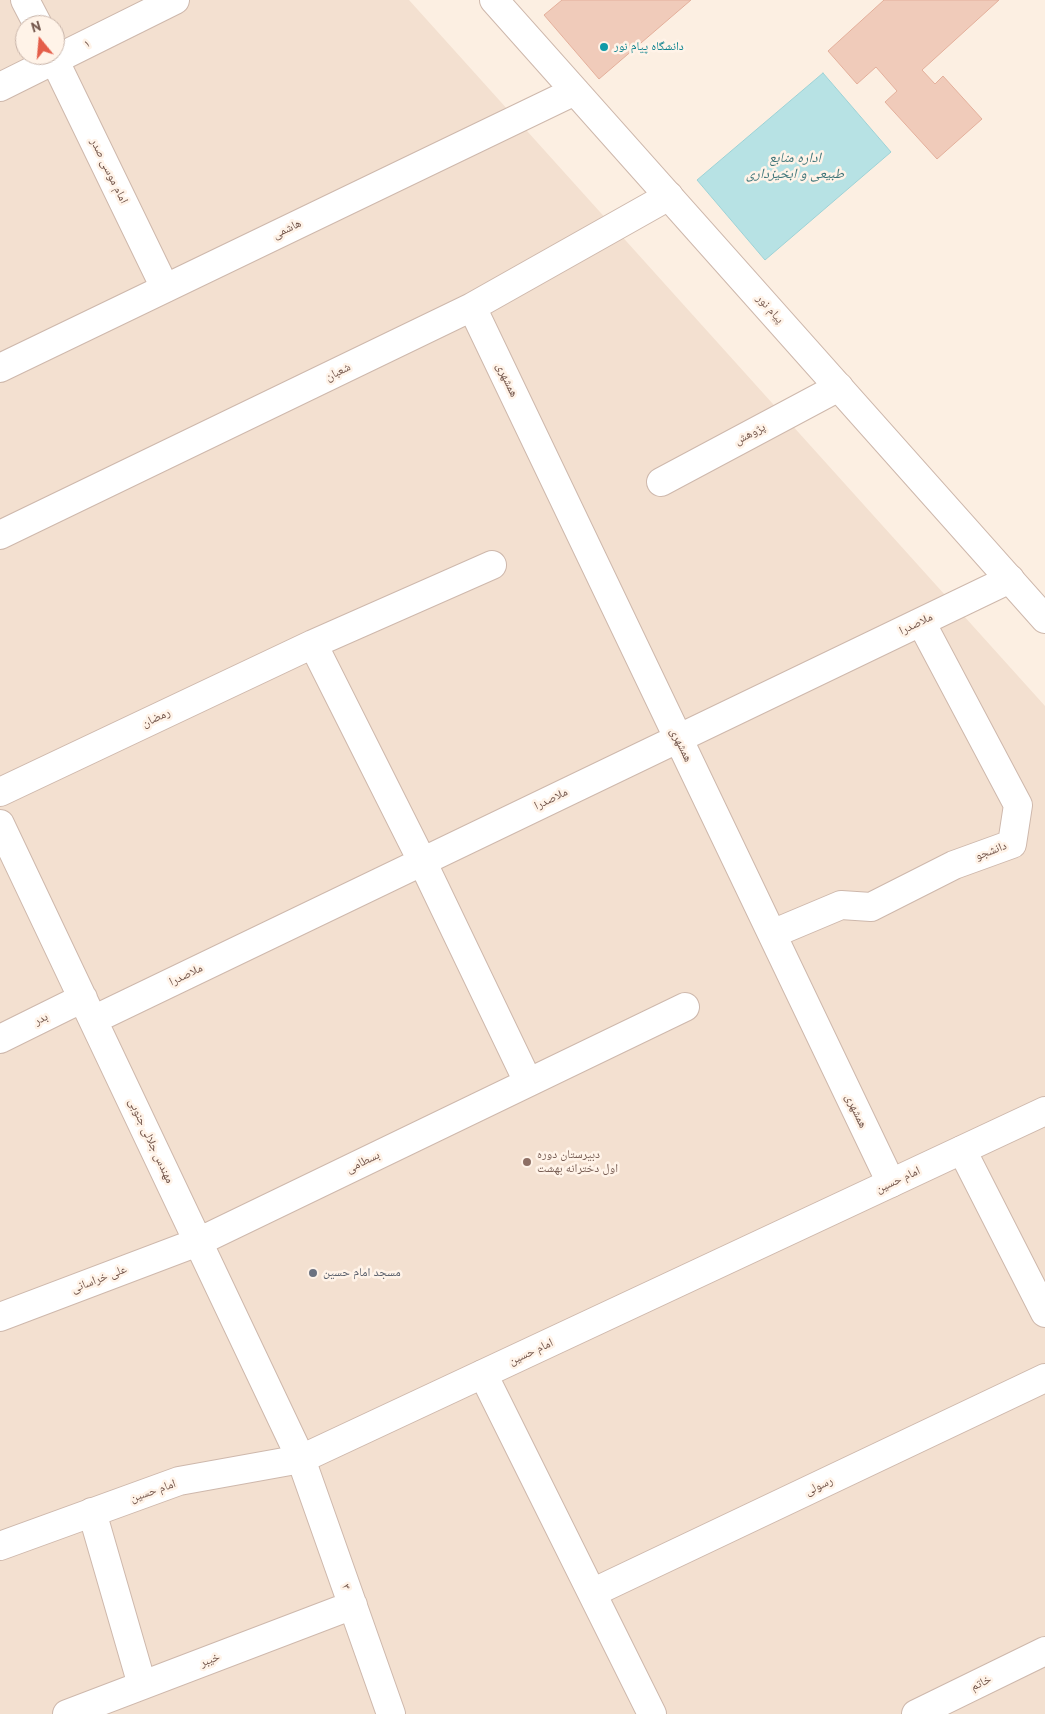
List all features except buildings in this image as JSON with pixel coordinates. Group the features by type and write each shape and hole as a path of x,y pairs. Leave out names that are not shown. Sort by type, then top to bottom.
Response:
{"street":[{"path":"25,0 33,15"},
{"name":"۱","path":"65,52 175,0"},
{"name":"پیام نور","path":"494,0 1045,619"},
{"name":"۱","path":"0,87 40,65"},
{"name":"امام موسی صدر","path":"56,65 165,288"},
{"name":"هاشمی","path":"0,368 575,91"},
{"name":"شعبان","path":"0,535 472,307 669,196"},
{"name":"همشهری","path":"472,307 772,934 842,1074 890,1183"},
{"name":"پژوهش","path":"661,482 839,387"},
{"name":"رمضان","path":"0,792 313,644 492,566"},
{"name":"ملاصدرا","path":"88,1009 422,861 1010,579"},
{"name":"دانشجو","path":"772,934 841,905 871,907 954,865 1012,844 1018,805 921,622"},
{"path":"313,644 422,861 528,1082"},
{"name":"مهندس جلالی جنوبی","path":"0,824 301,1459"},
{"name":"بسطامی","path":"198,1242 684,1007"},
{"name":"بدر","path":"0,1039 88,1009"},
{"name":"امام حسین","path":"0,1546 179,1481 301,1459 1045,1111"},
{"path":"962,1150 1045,1313"},
{"name":"علی خراسانی","path":"0,1316 198,1242"},
{"path":"483,1374 652,1714"},
{"name":"رسولی","path":"592,1592 1045,1378"},
{"name":"۳","path":"301,1459 391,1714"},
{"path":"92,1512 142,1686"},
{"name":"خیبر","path":"67,1714 353,1605"},
{"name":"خاتم","path":"916,1714 1045,1651"}],"shaded area":[{"path":"0,0 409,0 1045,706 1045,1714 0,1714"}],"water":[{"name":"اداره منابع طبیعی و ابخیزداری","path":"823,73 891,152 765,260 697,180"}],"place":[{"name":"دانشگاه پیام نور","path":"604,47"},
{"name":"دبیرستان دوره اول دخترانه بهشت","path":"527,1162"},
{"name":"مسجد امام حسین","path":"313,1273"}]}
